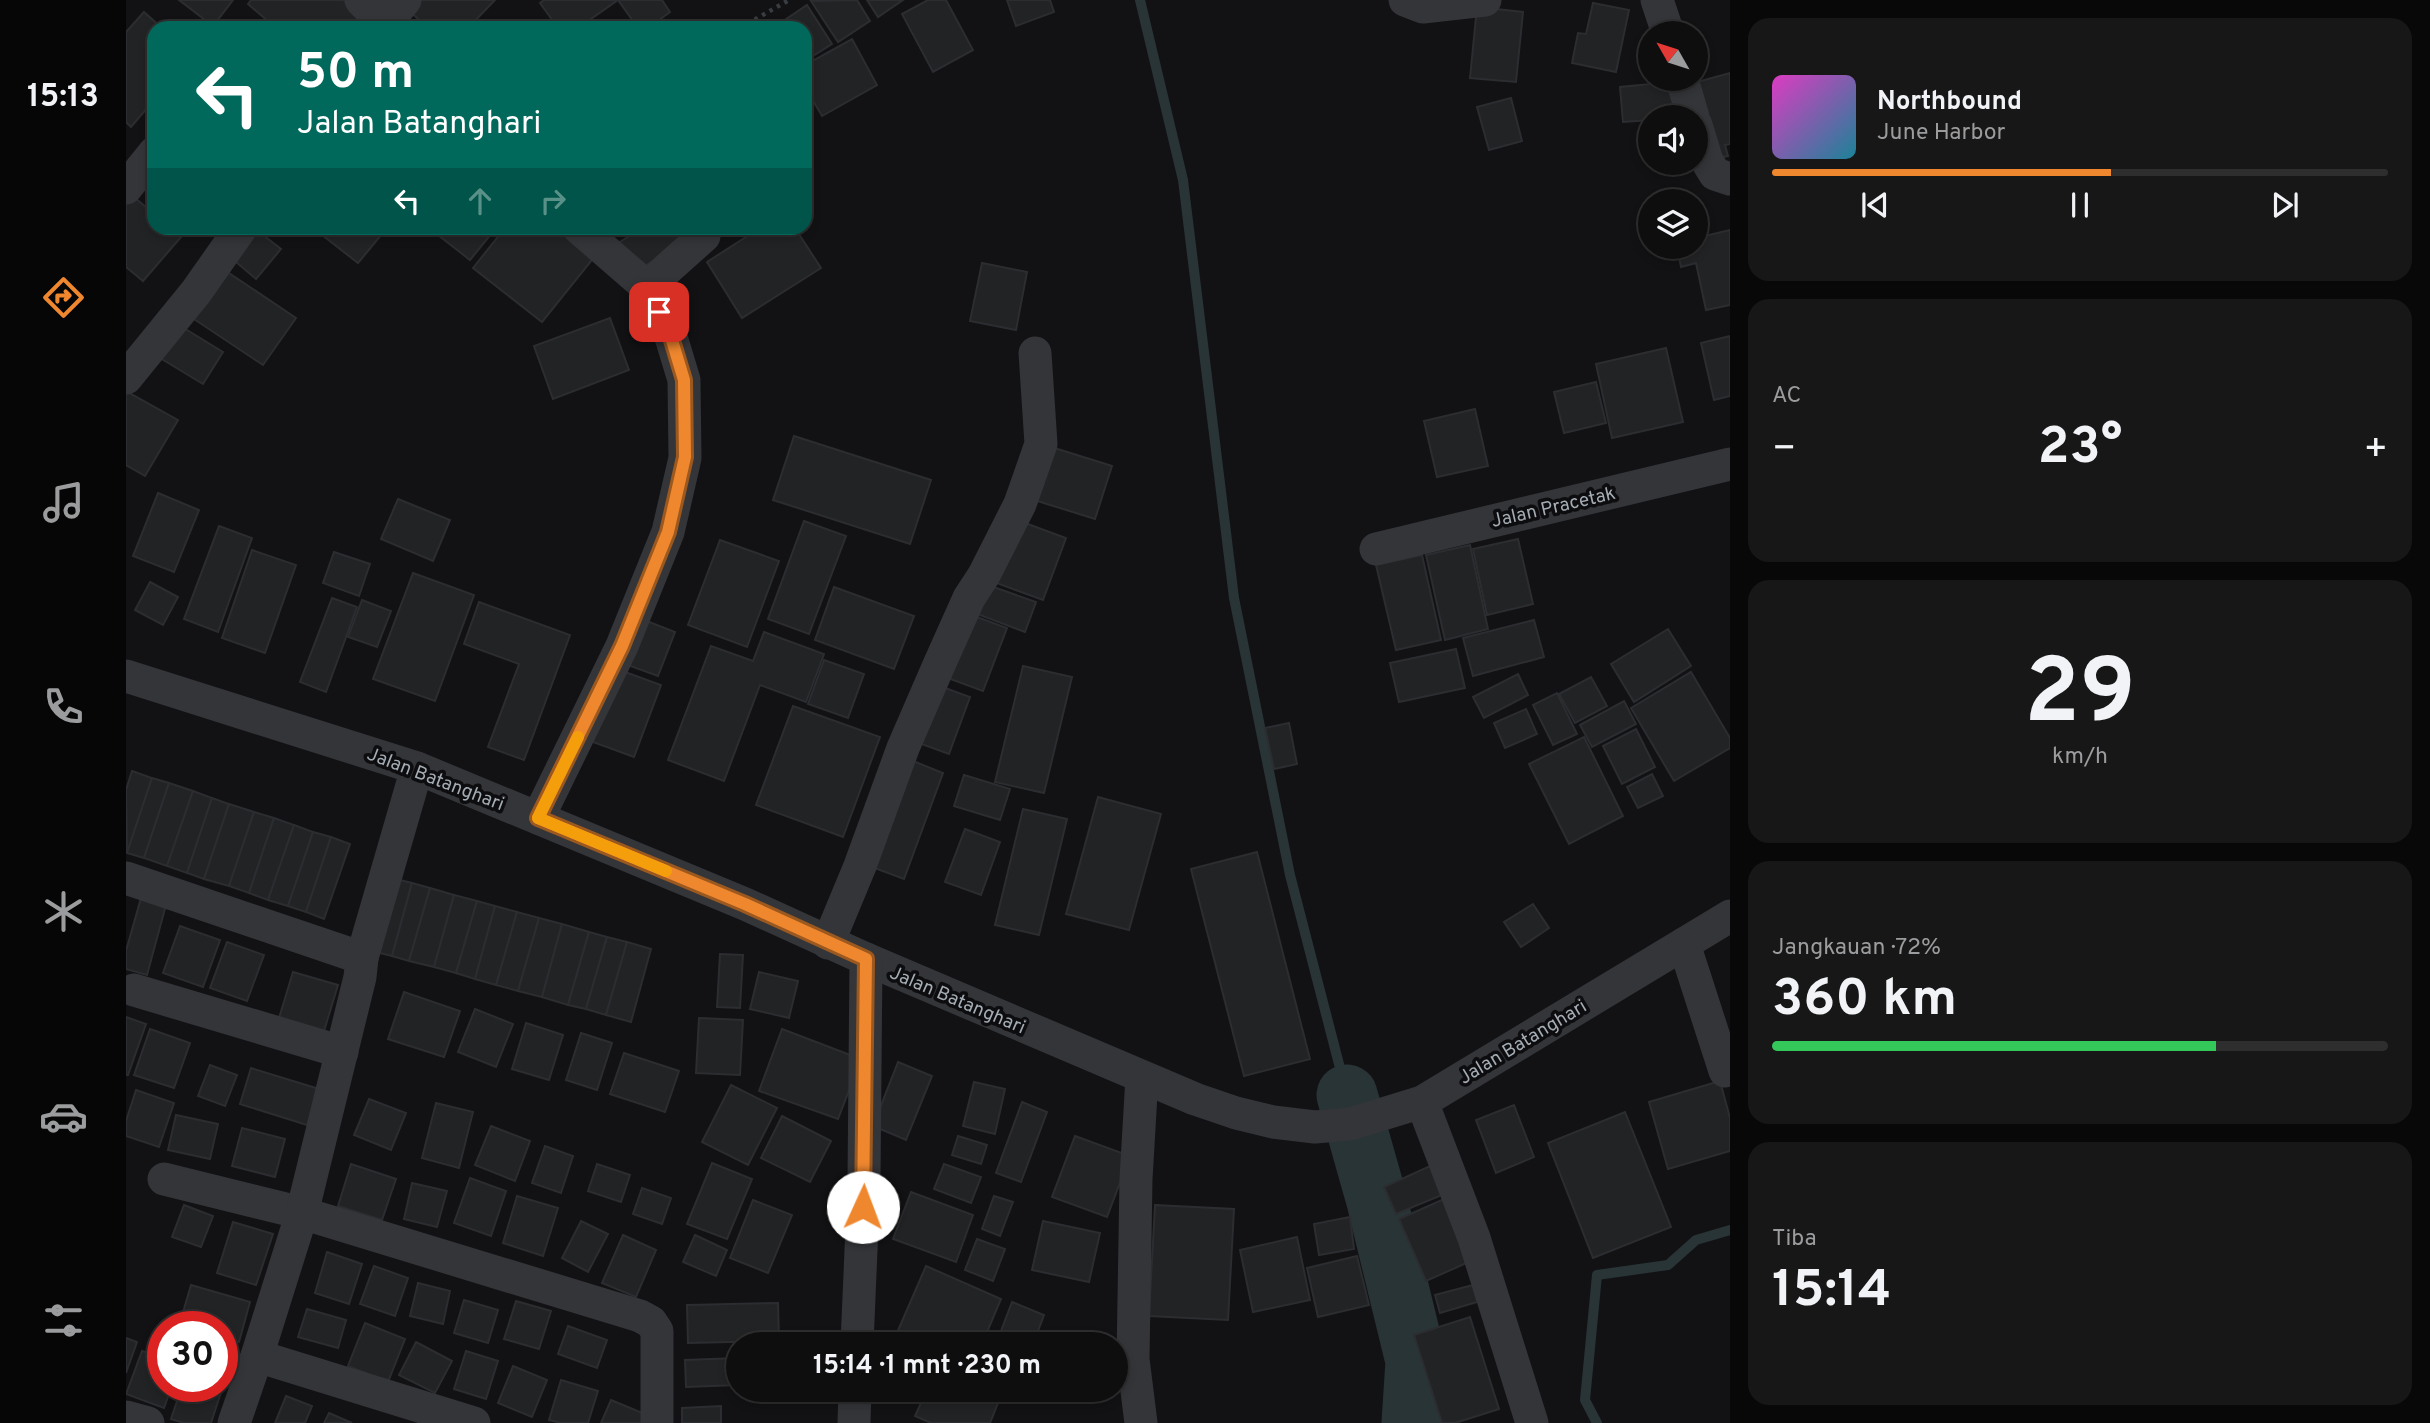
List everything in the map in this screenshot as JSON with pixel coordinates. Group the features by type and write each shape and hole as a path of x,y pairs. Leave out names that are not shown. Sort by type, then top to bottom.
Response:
{"street":[{"path":"361,0 390,20"},
{"path":"1405,0 1423,7 1485,0"},
{"path":"1657,0 1664,21"},
{"path":"126,188 147,162"},
{"path":"1708,163 1715,174 1730,179"},
{"path":"126,377 196,292 236,235"},
{"path":"538,818 622,646 668,532 685,457 684,380 671,337 648,287 587,235"},
{"path":"648,287 704,236"},
{"path":"828,943 860,866 903,748 969,598 998,550 1024,492 1041,444 1035,353"},
{"name":"Jalan Pracetak","path":"1376,549 1730,464"},
{"name":"Jalan Batanghari","path":"126,676 417,768 745,904 828,943 1142,1077 1236,1114 1273,1122 1315,1127 1350,1124 1422,1102 1730,916"},
{"path":"234,1423 302,1213 362,958 417,768"},
{"path":"126,878 362,958"},
{"path":"1684,944 1725,1070"},
{"path":"858,1332 864,1180 866,959"},
{"path":"134,990 342,1052"},
{"path":"1141,1423 1133,1359 1136,1179 1142,1077"},
{"path":"1422,1102 1474,1238 1532,1423"},
{"path":"164,1179 302,1213 640,1316 651,1322 657,1331 657,1423"},
{"path":"257,1356 474,1423"},
{"path":"854,1423 855,1402"},
{"path":"126,1417 148,1423"}],"path":[{"path":"752,21 789,0"}],"building":[{"path":"179,0 233,0 217,21 206,21"},
{"path":"251,0 343,0 361,15 356,21 268,21 248,4"},
{"path":"412,0 495,0 475,21 420,21 405,7"},
{"path":"544,0 618,0 588,21 553,21 540,3"},
{"path":"618,0 662,0 670,12 658,21 633,21"},
{"path":"857,0 870,21 838,42 811,1"},
{"path":"867,0 903,0 878,17"},
{"path":"928,0 946,0 973,50 933,72 902,14"},
{"path":"1007,0 1050,0 1054,12 1016,26"},
{"path":"1593,3 1629,10 1616,72 1572,63 1578,33 1586,34"},
{"path":"807,5 832,44 812,57 812,21 783,21"},
{"path":"1477,7 1523,12 1516,82 1470,78"},
{"path":"144,12 154,21 147,21 147,108 131,127 126,122 126,32"},
{"path":"852,39 877,85 822,116 812,99 812,61"},
{"path":"1730,73 1730,144 1725,145 1728,156 1710,160 1708,105 1696,105 1692,91 1708,91 1708,79"},
{"path":"1638,85 1638,91 1673,91 1673,105 1638,105 1638,121 1623,122 1620,87"},
{"path":"1511,98 1522,141 1489,150 1477,107"},
{"path":"128,192 147,208 147,235 181,237 143,281 126,267"},
{"path":"1730,230 1730,305 1706,310 1696,263 1681,267 1679,259 1708,259 1708,235"},
{"path":"248,235 263,235 281,249 256,279 229,256"},
{"path":"322,235 381,235 358,263"},
{"path":"438,235 490,235 470,260"},
{"path":"499,235 570,235 596,255 542,322 473,268"},
{"path":"631,235 696,235 635,272 618,243"},
{"path":"749,235 800,235 821,268 742,318 707,262"},
{"path":"982,263 1027,272 1016,330 970,321"},
{"path":"217,265 296,318 263,365 185,313"},
{"path":"610,318 629,370 553,399 534,346"},
{"path":"174,322 223,352 203,384 155,355"},
{"path":"1730,336 1730,396 1714,400 1701,343"},
{"path":"1666,348 1683,422 1612,438 1596,364"},
{"path":"1596,382 1606,423 1564,433 1554,392"},
{"path":"126,391 178,420 145,476 126,465"},
{"path":"1475,409 1488,466 1437,477 1424,421"},
{"path":"794,436 931,480 910,544 773,500"},
{"path":"1048,446 1112,466 1095,519 1031,499"},
{"path":"158,493 199,510 174,572 133,556"},
{"path":"398,499 450,520 433,561 381,539"},
{"path":"1017,520 1066,538 1043,600 994,582"},
{"path":"804,521 846,536 809,634 768,619"},
{"path":"219,526 252,538 218,632 184,619"},
{"path":"1518,539 1533,604 1487,615 1473,549"},
{"path":"720,540 779,561 747,647 688,625"},
{"path":"1470,545 1488,629 1445,640 1426,555"},
{"path":"252,550 296,565 265,653 222,638"},
{"path":"334,552 370,564 359,596 323,583"},
{"path":"1422,555 1441,640 1396,650 1376,565"},
{"path":"413,573 474,595 435,701 373,679"},
{"path":"150,582 178,597 163,625 135,610"},
{"path":"982,583 1036,602 1025,632 972,612"},
{"path":"834,587 914,616 894,669 815,640"},
{"path":"332,598 357,607 326,692 300,682"},
{"path":"362,600 391,611 377,647 348,637"},
{"path":"479,602 570,635 524,760 488,747 519,664 464,644"},
{"path":"966,613 1007,628 983,691 942,676"},
{"path":"639,618 675,632 658,676 622,663"},
{"path":"1534,620 1544,657 1473,676 1463,638"},
{"path":"1668,629 1691,666 1634,702 1611,664"},
{"path":"764,632 824,654 806,702 760,685 724,781 668,760 711,646 753,661"},
{"path":"1456,649 1465,688 1399,702 1390,663"},
{"path":"824,660 864,674 848,718 808,704"},
{"path":"1023,666 1072,677 1044,793 995,782"},
{"path":"617,669 661,685 634,757 590,741"},
{"path":"1691,672 1730,738 1730,748 1674,781 1631,708"},
{"path":"1518,674 1528,695 1484,718 1473,697"},
{"path":"1591,677 1607,706 1575,723 1559,694"},
{"path":"937,685 970,697 949,754 916,742"},
{"path":"1557,693 1577,734 1553,745 1533,705"},
{"path":"1624,701 1636,724 1592,747 1580,725"},
{"path":"793,706 880,737 843,837 756,805"},
{"path":"1526,709 1537,734 1505,748 1494,723"},
{"path":"1289,723 1297,764 1274,769 1265,728"},
{"path":"1636,729 1655,767 1622,784 1603,746"},
{"path":"1584,737 1623,816 1569,844 1529,764"},
{"path":"908,759 943,773 904,879 869,866"},
{"path":"132,771 152,778 127,853 126,790"},
{"path":"1652,774 1663,796 1638,808 1627,787"},
{"path":"964,775 1010,789 1000,820 954,806"},
{"path":"152,778 169,783 144,858 127,853"},
{"path":"169,783 193,791 167,866 144,858"},
{"path":"193,791 212,798 187,873 167,866"},
{"path":"1098,797 1161,814 1129,930 1066,914"},
{"path":"212,798 229,804 204,879 187,873"},
{"path":"229,804 254,812 229,886 204,879"},
{"path":"1023,809 1067,819 1039,935 995,925"},
{"path":"254,812 274,818 249,893 229,886"},
{"path":"274,818 294,825 268,900 249,893"},
{"path":"294,825 313,832 288,906 268,900"},
{"path":"965,829 1000,842 981,895 945,882"},
{"path":"313,832 331,837 306,912 288,906"},
{"path":"331,837 350,844 324,919 306,912"},
{"path":"1257,852 1310,1059 1244,1076 1191,869"},
{"path":"392,878 412,883 392,956 372,951"},
{"path":"412,883 430,888 409,961 392,956"},
{"path":"430,888 454,895 434,967 409,961"},
{"path":"454,895 477,901 456,973 434,967"},
{"path":"141,898 166,905 147,975 126,969 126,951"},
{"path":"477,901 495,906 475,979 456,973"},
{"path":"1533,904 1549,928 1521,947 1504,922"},
{"path":"495,906 517,912 496,985 475,979"},
{"path":"517,912 539,918 518,991 496,985"},
{"path":"539,918 562,924 542,997 518,991"},
{"path":"562,924 589,932 568,1005 542,997"},
{"path":"180,926 220,940 203,987 163,973"},
{"path":"589,932 607,937 586,1009 568,1005"},
{"path":"607,937 627,942 606,1015 586,1009"},
{"path":"227,942 264,955 247,1001 210,988"},
{"path":"627,942 651,949 631,1022 606,1015"},
{"path":"720,954 743,955 740,1008 717,1007"},
{"path":"293,972 338,985 324,1031 279,1018"},
{"path":"759,972 798,981 789,1018 750,1009"},
{"path":"404,992 460,1011 444,1057 388,1039"},
{"path":"475,1009 513,1024 496,1067 458,1052"},
{"path":"126,1017 146,1024 128,1075 126,1075"},
{"path":"699,1018 743,1020 740,1075 696,1073"},
{"path":"526,1023 563,1035 549,1080 512,1069"},
{"path":"150,1029 190,1043 174,1088 134,1075"},
{"path":"782,1029 861,1059 838,1119 759,1091"},
{"path":"581,1033 612,1043 597,1090 566,1080"},
{"path":"624,1053 679,1071 665,1112 610,1094"},
{"path":"898,1062 932,1076 906,1140 873,1126"},
{"path":"210,1065 237,1075 225,1106 198,1096"},
{"path":"251,1068 319,1089 307,1125 240,1104"},
{"path":"1720,1081 1730,1118 1730,1151 1668,1169 1649,1102"},
{"path":"974,1082 1005,1089 995,1134 963,1126"},
{"path":"731,1085 777,1108 748,1165 702,1142"},
{"path":"136,1090 174,1103 159,1147 126,1136 126,1121"},
{"path":"369,1099 406,1113 391,1150 354,1135"},
{"path":"1022,1102 1047,1112 1021,1182 996,1173"},
{"path":"436,1103 473,1112 459,1168 422,1158"},
{"path":"1514,1105 1534,1157 1496,1173 1476,1120"},
{"path":"1625,1112 1671,1227 1593,1258 1548,1143"},
{"path":"176,1115 218,1124 210,1159 168,1150"},
{"path":"782,1116 831,1141 810,1182 761,1158"},
{"path":"491,1126 530,1141 515,1181 475,1165"},
{"path":"242,1128 285,1139 275,1177 232,1166"},
{"path":"958,1136 987,1145 981,1164 952,1155"},
{"path":"1075,1136 1130,1156 1107,1217 1052,1197"},
{"path":"545,1146 573,1156 561,1193 532,1183"},
{"path":"712,1163 752,1179 727,1239 687,1224"},
{"path":"351,1164 396,1179 382,1220 338,1206"},
{"path":"597,1164 630,1175 621,1202 588,1191"},
{"path":"944,1164 981,1177 971,1203 934,1189"},
{"path":"1430,1166 1442,1195 1396,1214 1384,1187"},
{"path":"470,1178 506,1191 491,1236 454,1223"},
{"path":"412,1183 447,1191 437,1227 404,1219"},
{"path":"642,1188 671,1198 662,1224 633,1214"},
{"path":"911,1192 973,1215 956,1262 893,1239"},
{"path":"517,1196 558,1208 543,1256 503,1243"},
{"path":"994,1196 1013,1202 1000,1236 982,1229"},
{"path":"1444,1199 1471,1261 1426,1281 1399,1219"},
{"path":"753,1200 792,1215 768,1273 730,1258"},
{"path":"184,1205 213,1216 201,1247 172,1237"},
{"path":"1155,1205 1234,1209 1228,1320 1149,1316"},
{"path":"1350,1217 1354,1249 1319,1255 1314,1224"},
{"path":"581,1221 608,1234 588,1272 562,1258"},
{"path":"1043,1221 1100,1233 1089,1282 1032,1270"},
{"path":"233,1222 273,1234 256,1285 217,1273"},
{"path":"623,1235 656,1250 636,1297 602,1283"},
{"path":"695,1235 727,1250 716,1276 683,1262"},
{"path":"1297,1237 1310,1300 1253,1312 1240,1250"},
{"path":"977,1239 1005,1249 993,1281 965,1270"},
{"path":"327,1252 362,1264 349,1304 315,1293"},
{"path":"1357,1256 1369,1305 1318,1317 1307,1268"},
{"path":"374,1266 408,1278 395,1316 360,1304"},
{"path":"926,1266 1001,1299 987,1332 897,1332"},
{"path":"418,1283 450,1291 443,1324 410,1316"},
{"path":"191,1285 250,1302 239,1342 238,1311 183,1311"},
{"path":"1473,1285 1477,1302 1440,1313 1435,1295"},
{"path":"464,1300 498,1310 488,1343 454,1333"},
{"path":"516,1301 551,1311 539,1349 504,1339"},
{"path":"1012,1302 1044,1315 1038,1332 1001,1332"},
{"path":"778,1303 779,1332 726,1332 726,1342 688,1343 687,1305"},
{"path":"307,1309 346,1320 338,1348 298,1337"},
{"path":"1470,1317 1499,1409 1455,1423 1442,1423 1414,1335"},
{"path":"365,1323 405,1339 388,1382 348,1366"},
{"path":"568,1326 607,1340 597,1368 558,1354"},
{"path":"126,1338 137,1342 126,1373"},
{"path":"416,1342 452,1361 435,1393 399,1375"},
{"path":"142,1351 147,1353 147,1402 126,1394"},
{"path":"466,1351 498,1361 486,1399 454,1389"},
{"path":"726,1358 726,1385 686,1387 685,1360"},
{"path":"513,1366 547,1380 532,1417 498,1403"},
{"path":"561,1380 598,1391 588,1423 549,1420"},
{"path":"286,1396 312,1406 305,1423 275,1423"},
{"path":"611,1400 645,1414 641,1423 601,1423"},
{"path":"148,1402 166,1402 164,1408"},
{"path":"177,1402 218,1402 211,1423 184,1423 171,1419"},
{"path":"921,1402 998,1402 990,1423 931,1423 915,1416"},
{"path":"721,1406 721,1423 682,1423 682,1408"},
{"path":"329,1413 352,1423 324,1423"}],"waterway":[{"path":"1140,0 1183,180 1234,598 1290,875 1347,1095"},
{"path":"1347,1095 1377,1201 1416,1361 1412,1423"},
{"path":"1597,1423 1585,1400 1597,1275 1668,1265 1696,1240 1730,1230"}],"slow traffic":[{"path":"578,737 538,818 666,871"}],"route":[{"path":"659,312 671,337 684,380 685,457 668,532 622,646 538,818 745,904 866,959 863,1207"}]}
